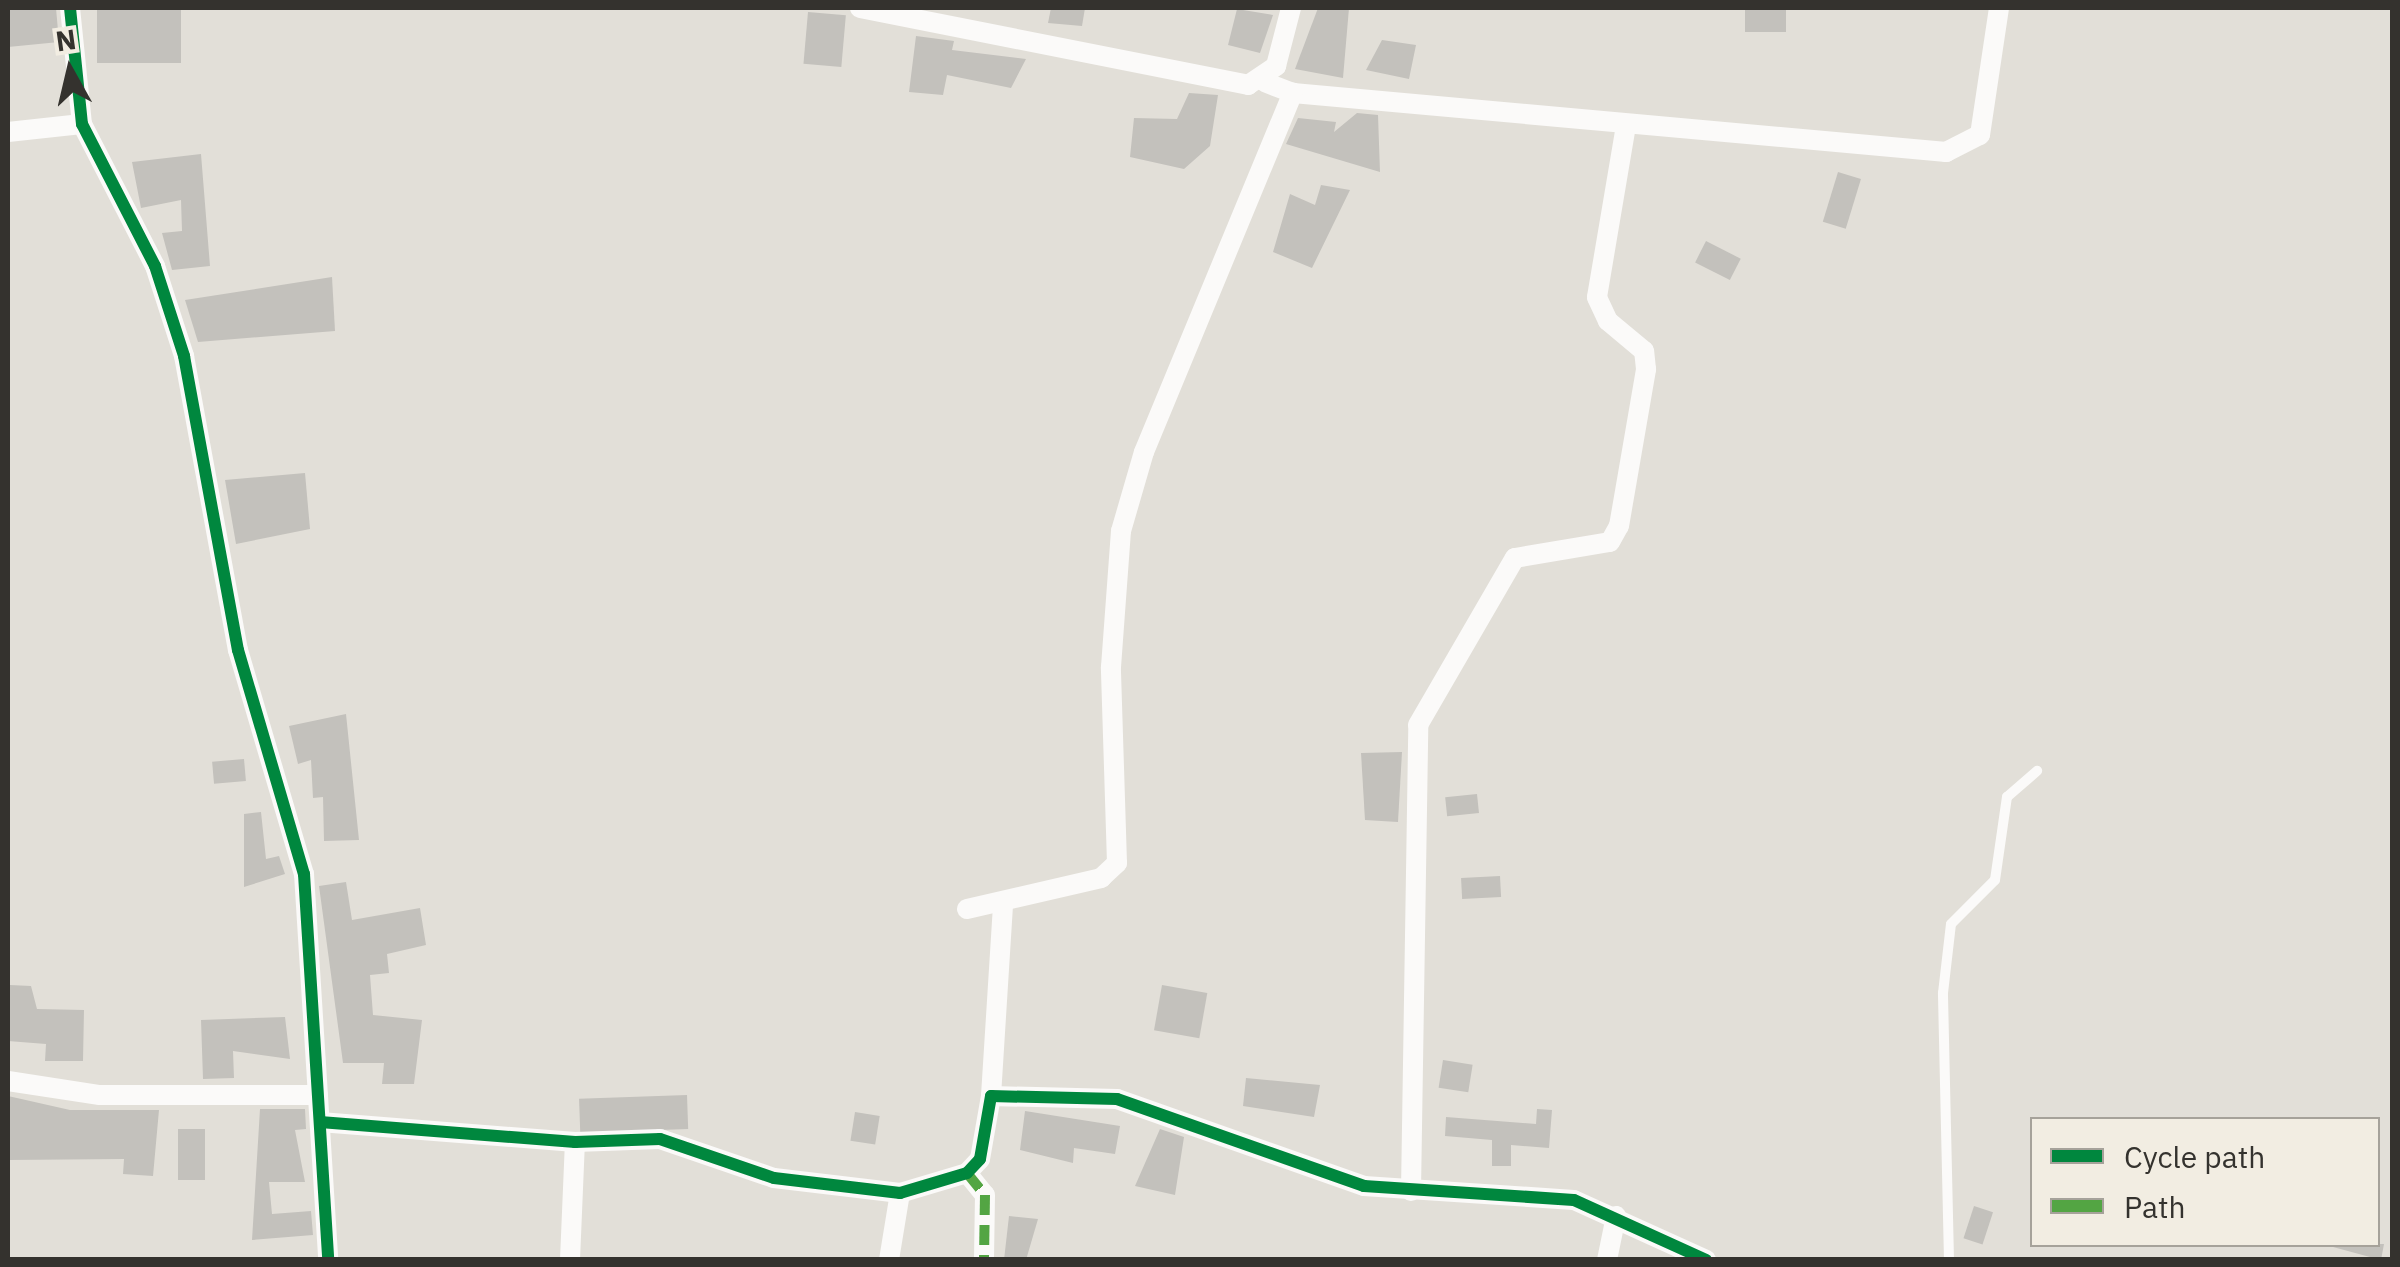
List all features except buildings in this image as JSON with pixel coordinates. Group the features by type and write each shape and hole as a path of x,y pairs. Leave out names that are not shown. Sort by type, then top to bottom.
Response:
{"street":[{"path":"70,8 82,124 155,266 184,356 238,650 304,874 328,1260"},
{"path":"860,8 1209,84 1265,82 1293,93 1626,125 1968,147 1990,99 1999,8"},
{"path":"1265,82 1291,8"},
{"path":"967,909 1101,878 1117,864 1112,666 1122,531 1144,452 1293,93"},
{"path":"8,132 82,124"},
{"path":"1411,1191 1418,725 1514,558 1610,542 1619,526 1646,369 1644,351 1608,321 1597,297 1626,125"},
{"path":"984,1260 972,1178 980,1158 991,1096 1004,903"},
{"path":"8,1081 100,1094 318,1095"},
{"path":"991,1096 1116,1099 1364,1186 1574,1200 1706,1260"},
{"path":"320,1122 576,1142 660,1138 774,1178 900,1206 972,1178"},
{"path":"570,1260 576,1142"},
{"path":"888,1260 900,1206"},
{"path":"1607,1260 1616,1216"}],"lane":[{"path":"1949,1260 1943,993 1950,924 2000,870 2007,798 2037,771"}],"marked path":[{"path":"967,1173 985,1195 984,1260"}],"cycle path":[{"path":"70,8 82,124 155,266 184,356 238,650 304,874 328,1260"},
{"path":"320,1122 575,1142 660,1139 774,1178 900,1193 967,1173 980,1159 991,1096 1117,1099 1364,1186 1574,1200 1706,1260"}]}
